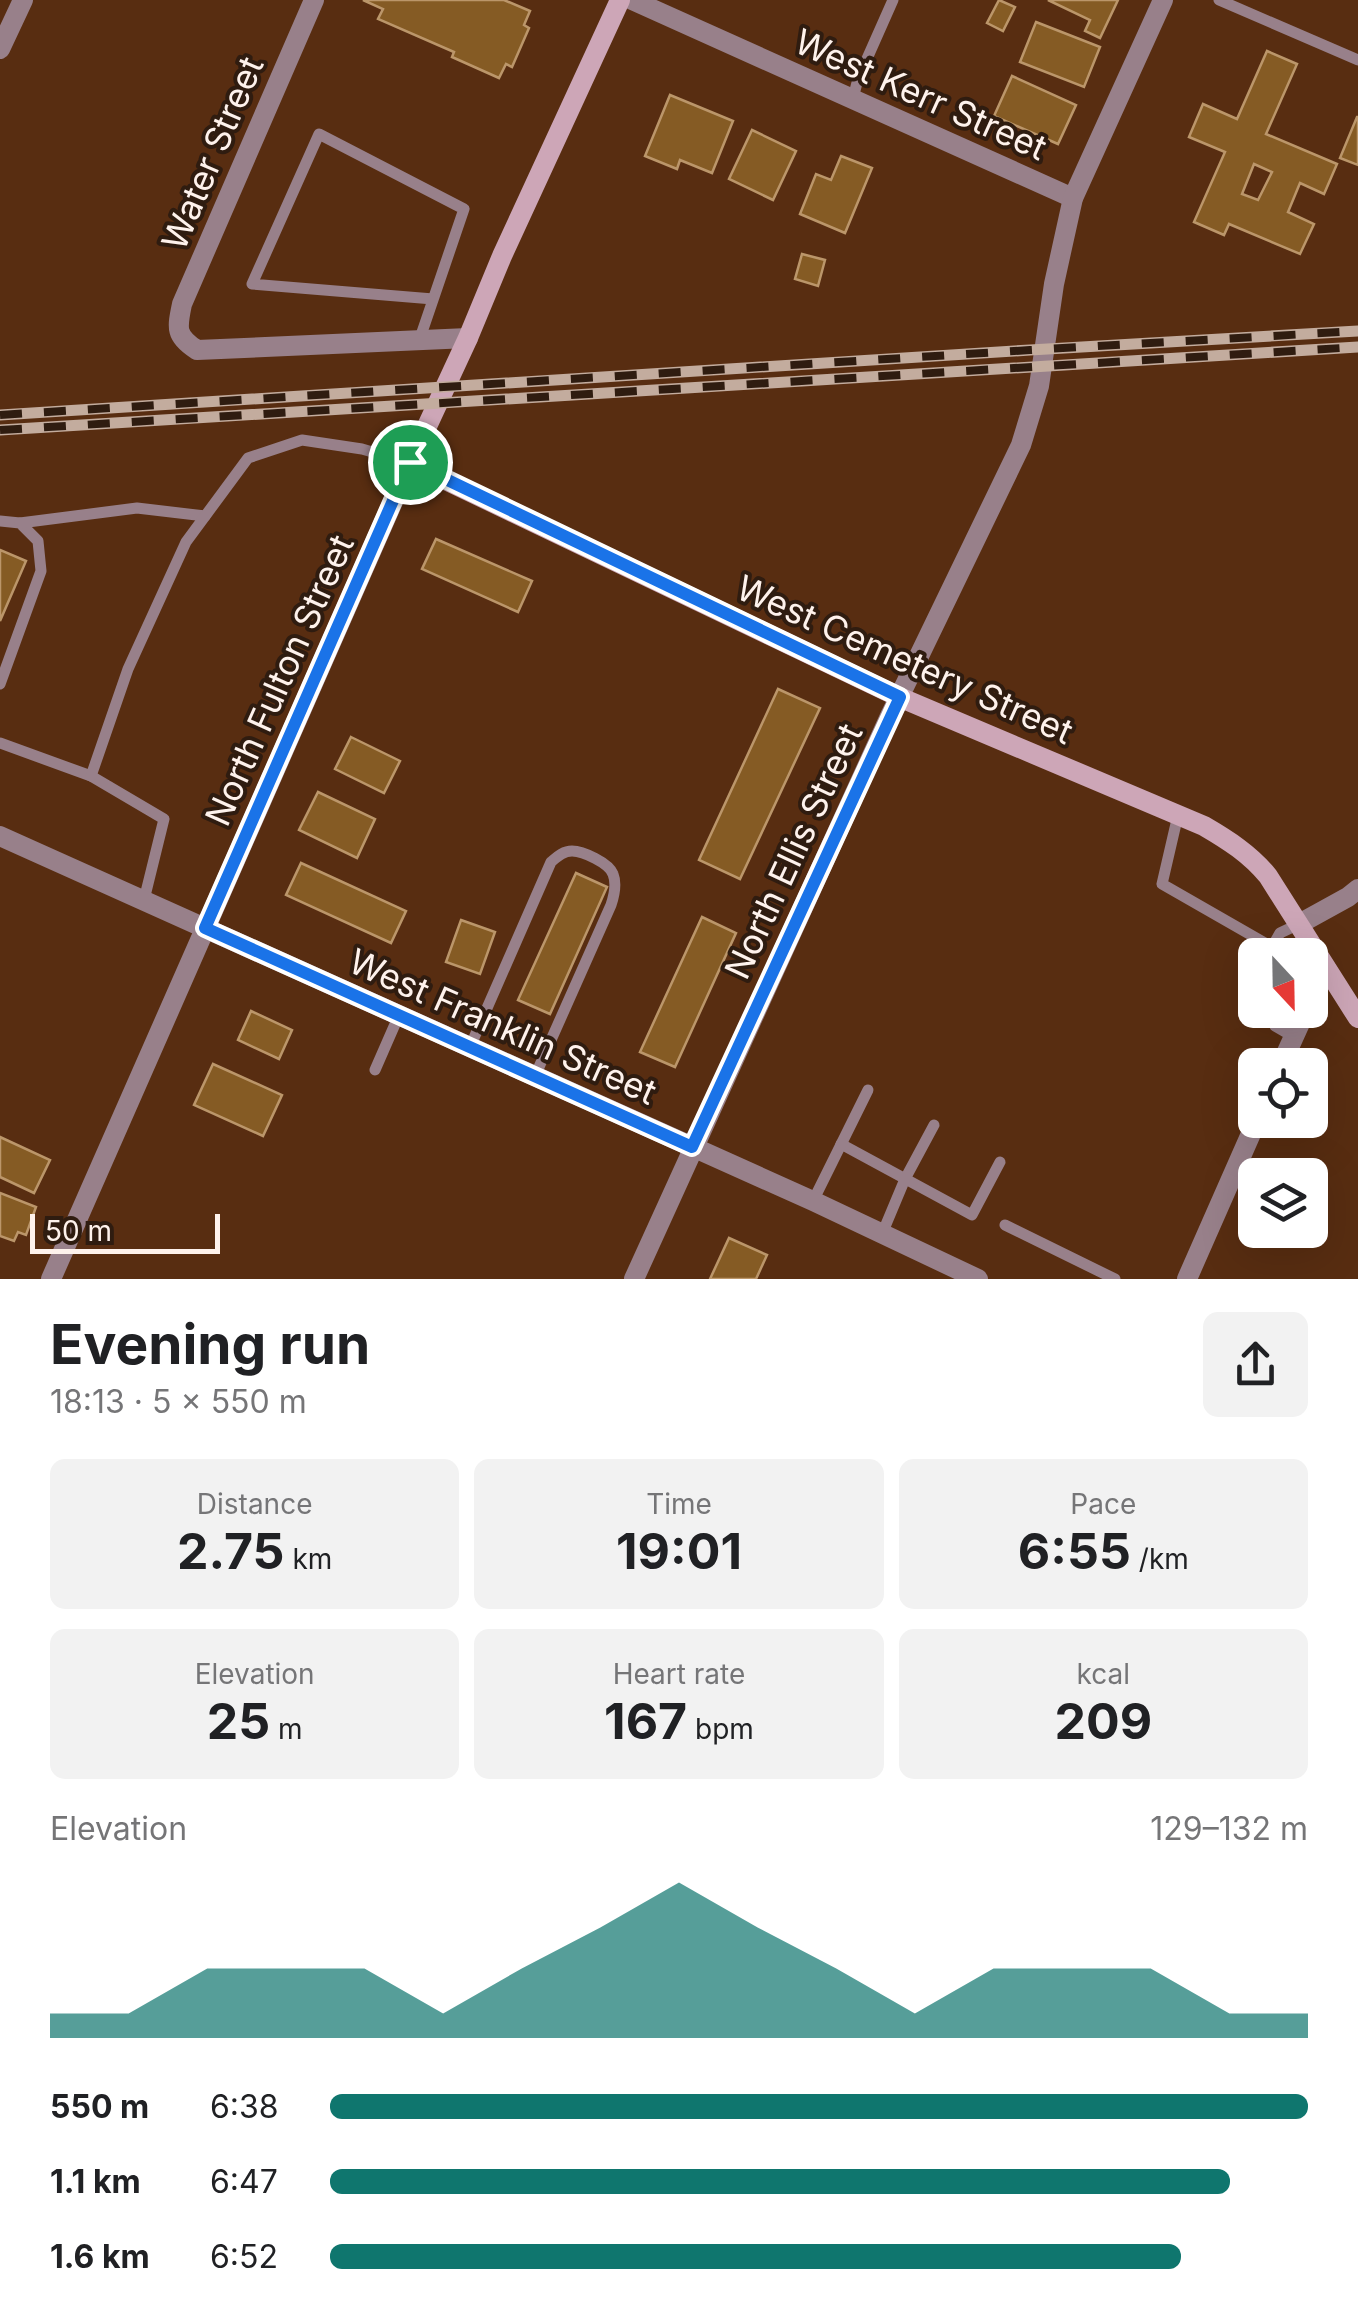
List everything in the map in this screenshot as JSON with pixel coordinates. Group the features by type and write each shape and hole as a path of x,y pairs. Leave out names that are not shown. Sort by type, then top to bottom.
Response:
{"street":[{"path":"0,49 23,0"},
{"name":"Water Street","path":"314,0 182,304 179,334 196,350 419,340"},
{"name":"North Fulton Street","path":"52,1279 410,462 620,0"},
{"name":"West Kerr Street","path":"632,0 1073,198"},
{"name":"North Ellis Street","path":"634,1279 900,697 1021,444 1039,386 1054,284 1073,198 1163,0"},
{"path":"419,340 468,338"},
{"name":"West Cemetery Street","path":"410,462 900,697 1223,837 1252,858 1268,876 1308,938"},
{"name":"West Franklin Street","path":"0,836 978,1279"},
{"path":"1299,924 1358,890"},
{"name":"West Cemetery Street","path":"1328,971 1358,1018"},
{"path":"1289,1048 1298,1028"},
{"path":"1187,1279 1249,1138"}],"lane":[{"path":"853,98 893,0"},
{"path":"1219,0 1358,60"},
{"path":"419,340 464,209 319,134 252,284 433,299"},
{"path":"91,776 128,669 186,542 248,458 302,440 362,449 410,462"},
{"path":"0,521 20,523 137,508 206,516"},
{"path":"0,684 41,571 38,541 20,523"},
{"path":"0,743 91,776 164,820 144,900"},
{"path":"1178,815 1162,884 1250,938"},
{"path":"470,1047 551,862 562,853 574,851 594,859 613,873 615,891 611,906 535,1076"},
{"path":"1278,938 1299,924"},
{"path":"374,1070 399,1015"},
{"path":"1278,1028 1294,1037"},
{"path":"813,1201 868,1090"},
{"path":"882,1234 934,1125"},
{"path":"842,1144 972,1215 1000,1162"},
{"path":"1005,1226 1115,1279"}],"building":[{"path":"363,0 504,0 530,11 524,25 529,28 512,67 506,64 499,78 452,57 454,52 378,19 383,9"},
{"path":"999,0 1015,7 1003,31 987,23"},
{"path":"1048,0 1118,0 1100,38 1085,31 1090,20"},
{"path":"1036,22 1100,47 1084,87 1020,62"},
{"path":"1267,51 1297,64 1266,134 1337,164 1324,194 1300,183 1288,212 1314,224 1300,254 1229,224 1224,235 1194,222 1225,152 1189,137 1203,104 1237,119","holes":["1254,164 1272,172 1258,200 1242,194"]},
{"path":"1012,76 1076,105 1058,144 994,116"},
{"path":"670,95 733,121 712,173 680,160 677,169 645,156"},
{"path":"1358,117 1358,165 1340,158"},
{"path":"752,130 796,151 773,200 729,179"},
{"path":"841,156 872,168 845,233 800,214 816,174 831,180"},
{"path":"802,254 825,260 818,286 795,279"},
{"path":"436,539 532,581 518,612 422,569"},
{"path":"0,550 26,561 0,621"},
{"path":"778,689 820,708 740,879 699,860"},
{"path":"351,737 400,761 384,793 335,769"},
{"path":"318,792 375,819 357,858 299,830"},
{"path":"301,863 406,911 391,943 286,895"},
{"path":"576,873 607,887 550,1014 518,1000"},
{"path":"702,917 736,933 675,1067 640,1052"},
{"path":"461,920 495,932 480,974 446,962"},
{"path":"251,1011 292,1030 279,1059 238,1040"},
{"path":"213,1064 282,1095 263,1136 194,1105"},
{"path":"0,1137 50,1160 34,1193 0,1177"},
{"path":"0,1193 36,1207 26,1235 18,1232 14,1241 0,1236"},
{"path":"729,1238 767,1255 756,1279 710,1279"}],"railway":[{"path":"0,415 1358,331"},
{"path":"0,430 1358,347"}],"route":[{"path":"410,462 900,697 692,1147 205,928 410,462"}]}
